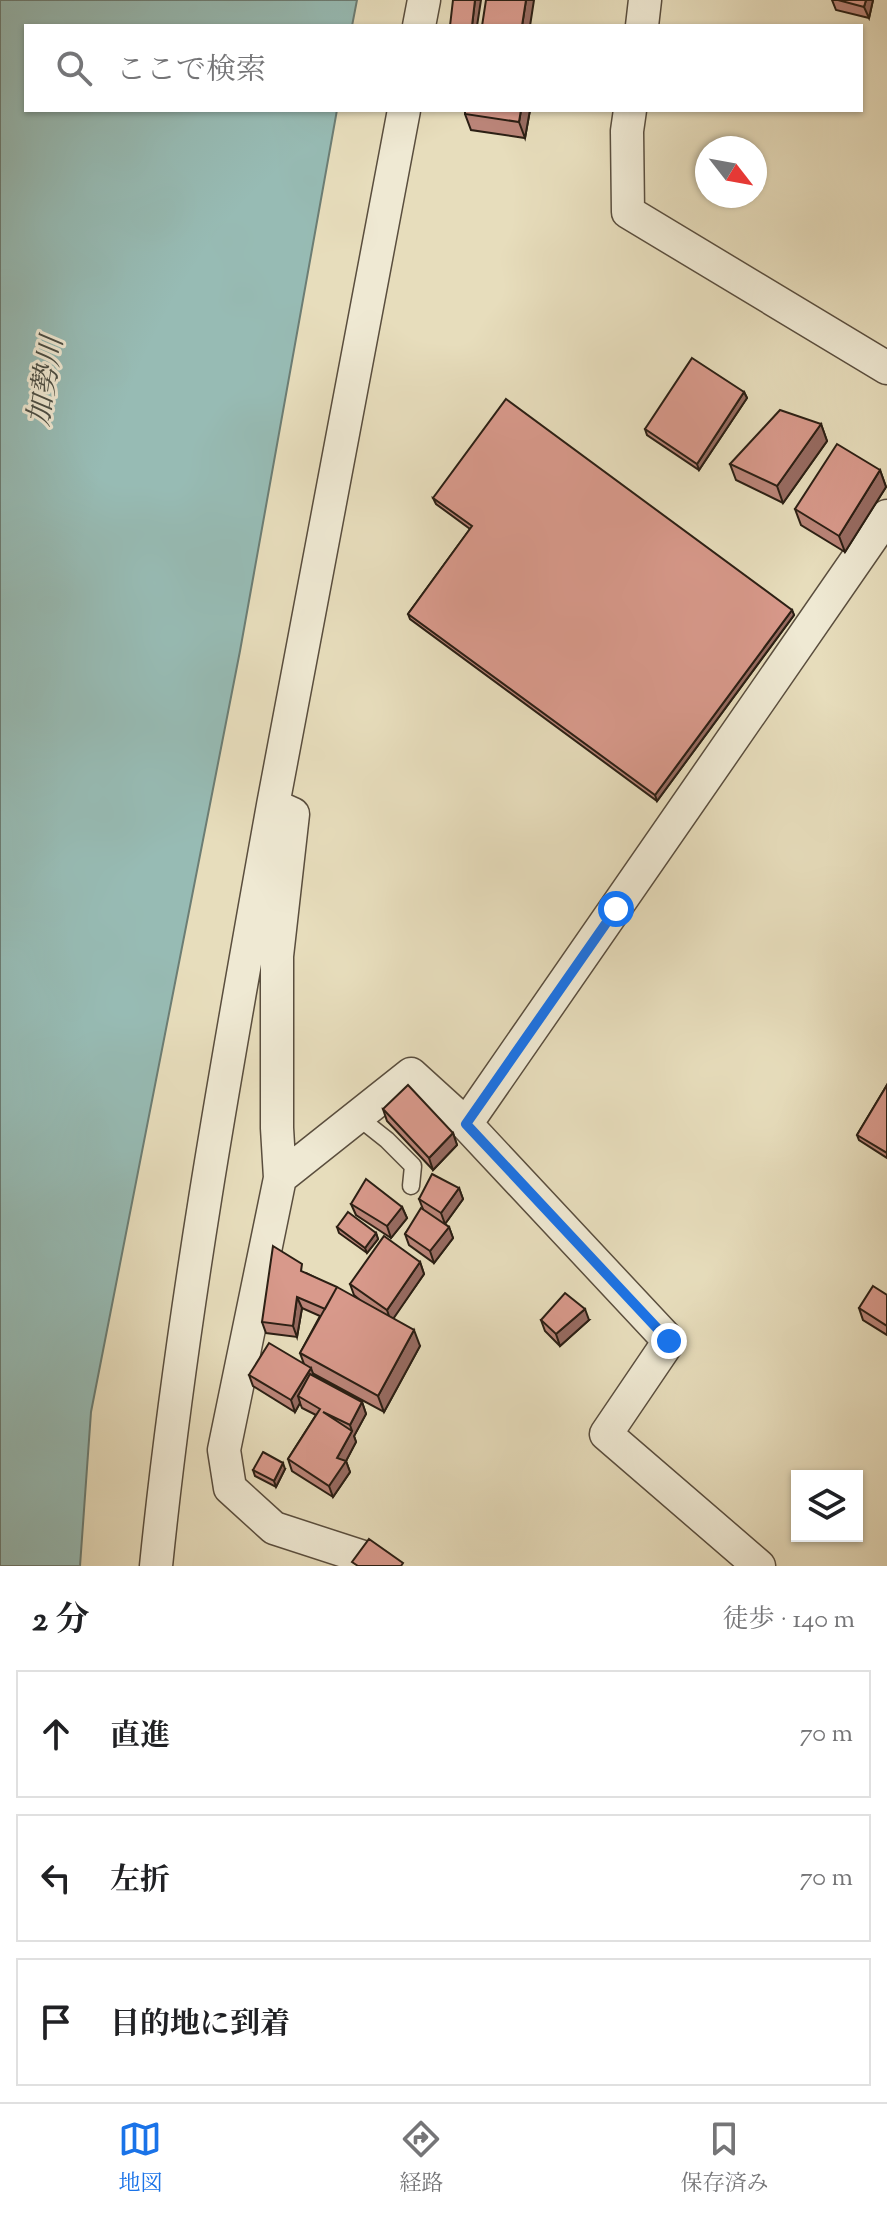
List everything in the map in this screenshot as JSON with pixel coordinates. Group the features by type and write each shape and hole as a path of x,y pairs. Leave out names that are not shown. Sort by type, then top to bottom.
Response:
{"street":[{"path":"419,24 424,0"},
{"path":"642,24 645,0"},
{"path":"156,1566 165,1479 226,1071 404,112"},
{"path":"630,112 628,212 887,368"},
{"path":"466,1124 887,516"},
{"path":"273,805 293,814 277,956 280,1178 224,1450 230,1488 274,1528 363,1557 378,1566"},
{"path":"280,1178 411,1074 466,1124 669,1341 606,1434 759,1566"}],"lane":[{"path":"358,1117 413,1166 411,1186"}],"water":[{"name":"加勢川","path":"0,0 357,0 352,24 24,24 24,112 337,112 240,651 91,1412 80,1566 0,1566"}],"building":[{"path":"453,0 475,0 472,24 450,24"},
{"path":"486,0 526,0 522,24 482,24"},
{"path":"838,0 866,0 864,7"},
{"path":"465,112 521,112 519,122"},
{"path":"692,358 744,392 697,464 645,429"},
{"path":"506,399 792,610 655,795 408,614 472,526 433,498"},
{"path":"780,410 821,424 777,486 730,464"},
{"path":"837,444 880,470 839,536 795,509"},
{"path":"408,1085 453,1133 429,1158 383,1109"},
{"path":"887,1085 887,1153 857,1135"},
{"path":"432,1174 459,1188 441,1213 419,1199"},
{"path":"366,1179 402,1207 387,1226 351,1204"},
{"path":"421,1208 449,1227 430,1251 405,1234"},
{"path":"348,1212 376,1233 365,1248 337,1227"},
{"path":"384,1236 420,1262 387,1310 350,1284"},
{"path":"273,1246 302,1264 301,1271 337,1287 325,1309 297,1297 293,1326 262,1322"},
{"path":"873,1286 887,1295 887,1326 859,1308"},
{"path":"337,1287 414,1330 378,1396 300,1353"},
{"path":"565,1293 585,1309 556,1334 541,1320"},
{"path":"269,1343 311,1368 291,1400 249,1375"},
{"path":"310,1374 362,1402 350,1425 323,1412 352,1431 337,1458 346,1461 329,1486 288,1459 320,1409 298,1396"},
{"path":"263,1452 283,1463 274,1481 253,1470"},
{"path":"369,1539 403,1563 401,1566 358,1566 352,1562"}],"route":[{"path":"616,909 466,1124 669,1341"}]}
